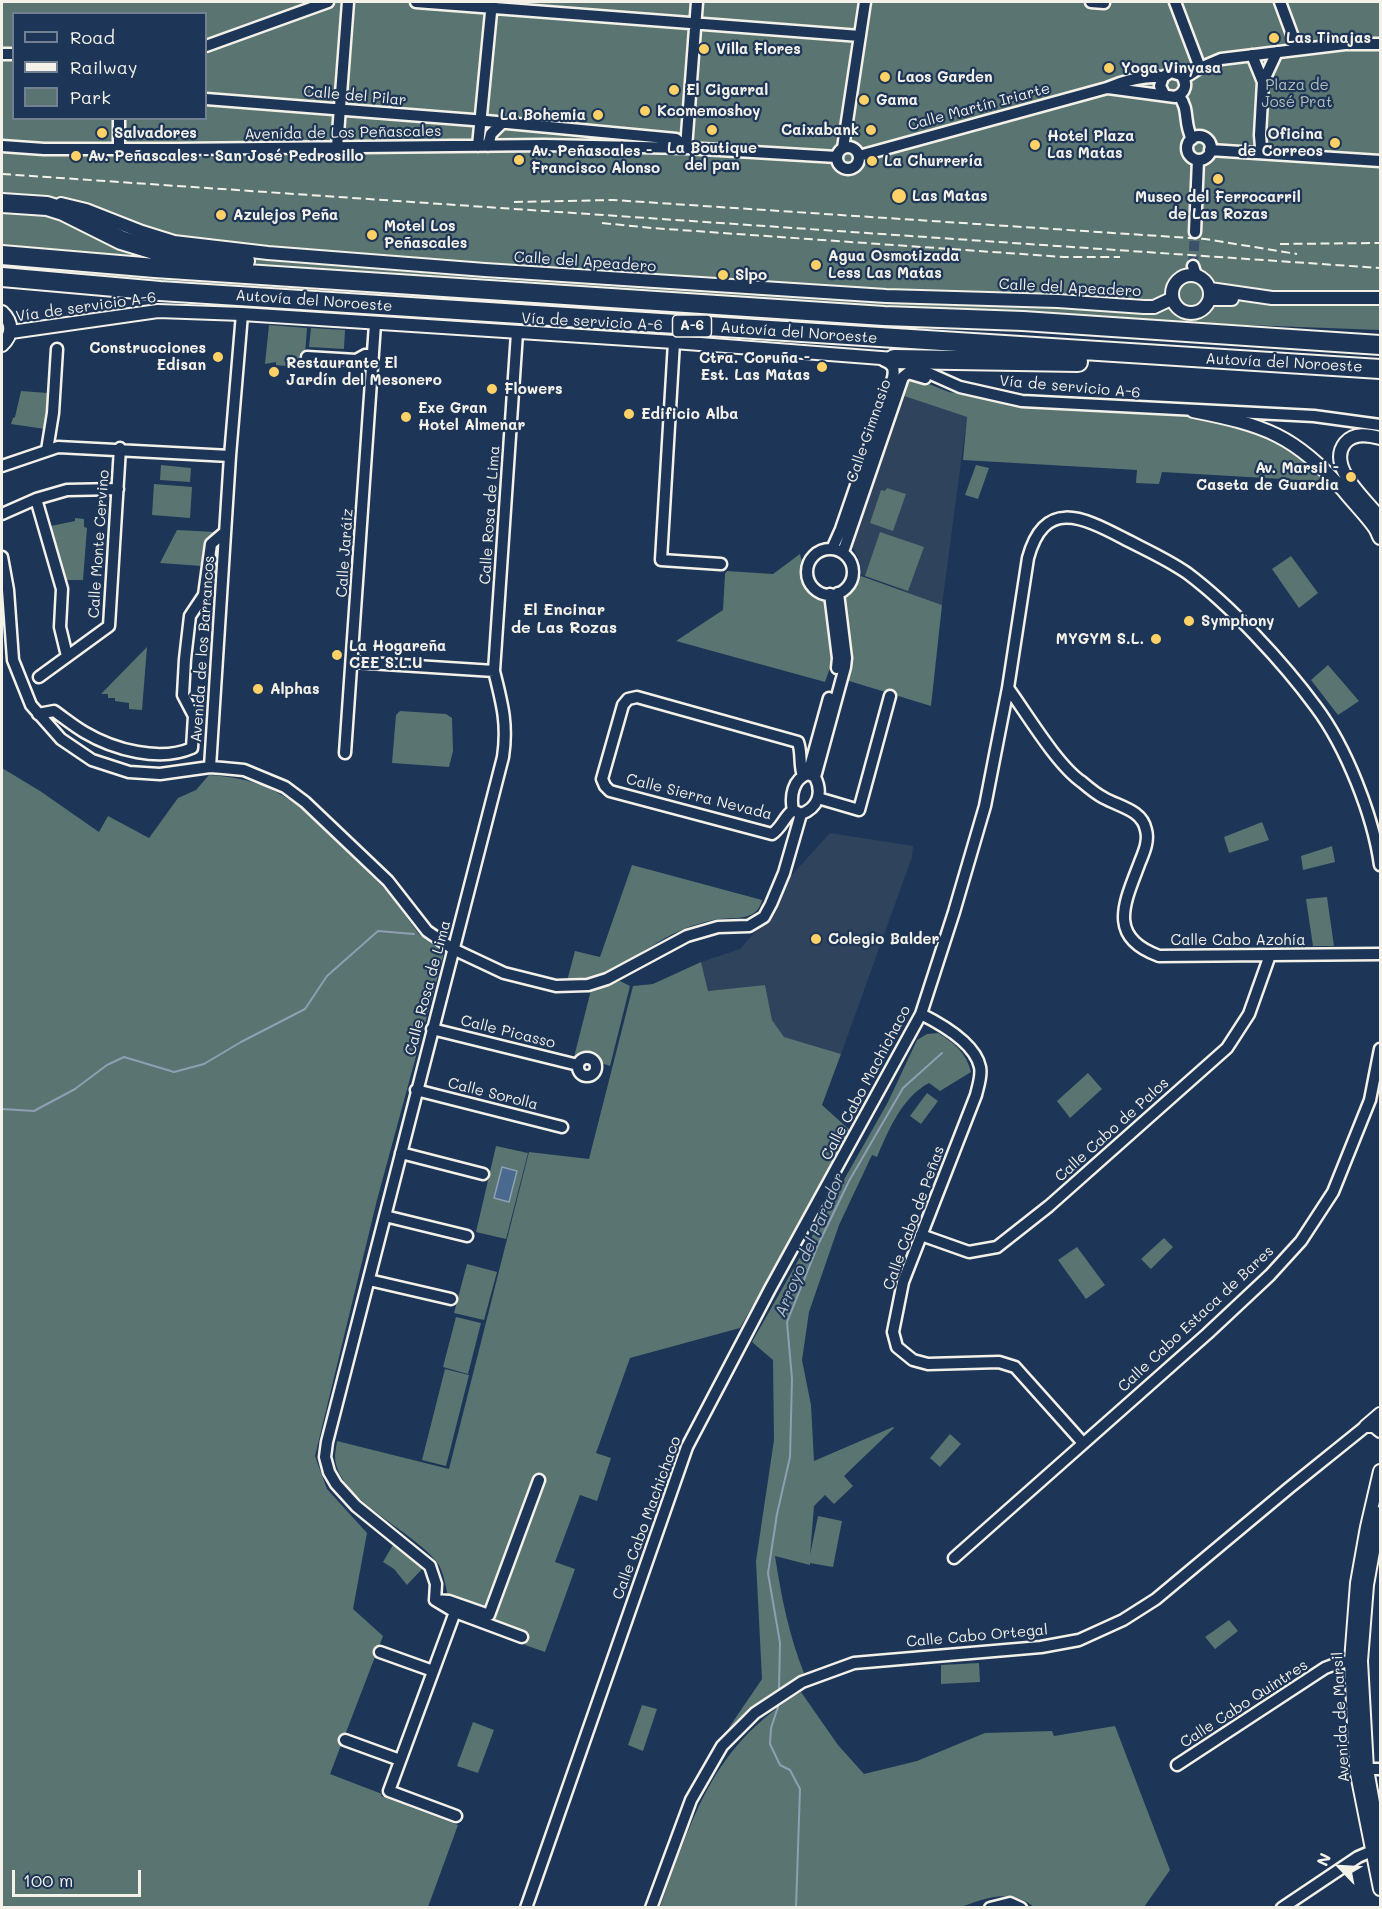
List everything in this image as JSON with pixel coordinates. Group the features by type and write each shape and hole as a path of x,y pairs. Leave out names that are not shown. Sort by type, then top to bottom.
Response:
{"highway":[{"path":"2,201 46,206 63,211 122,240 170,255 331,268 473,289"},
{"name":"Autovía del Noroeste","path":"2,255 155,268 884,316 1023,321 1380,345"},
{"name":"Autovía del Noroeste","path":"3,277 196,293 1380,371"},
{"path":"887,359 1085,362 1283,374 1380,371"}],"street":[{"path":"207,46 328,2"},
{"path":"337,147 348,2"},
{"path":"416,2 492,4 860,36"},
{"path":"686,148 697,2"},
{"path":"840,153 849,147 854,149 859,156 857,164 846,169 839,165 840,153 865,2"},
{"path":"1091,2 1104,3"},
{"path":"1175,2 1200,68"},
{"path":"1280,2 1295,49"},
{"path":"483,146 480,121 492,4"},
{"path":"1184,78 1221,59 1345,44 1380,44"},
{"path":"1266,153 1261,147 1260,135 1263,82 1277,52"},
{"path":"1252,55 1263,82"},
{"path":"1176,72 1184,78 1185,88 1179,96 1171,98 1164,94 1160,86 1163,77 1176,72"},
{"name":"Calle Martín Iriarte","path":"859,156 1107,88 1124,81 1148,76 1163,77"},
{"name":"Calle Martín Iriarte","path":"1107,88 1164,94"},
{"path":"1179,96 1185,106 1186,127 1192,138"},
{"name":"Calle del Pilar","path":"207,99 676,139 686,148"},
{"path":"119,120 119,149"},
{"path":"483,146 501,124"},
{"path":"1251,152 1256,147 1260,135"},
{"path":"1192,138 1205,138 1210,150 1206,158 1198,160 1187,152 1188,142 1192,138"},
{"name":"Avenida de Los Peñascales","path":"2,146 44,149 119,149 483,146 686,148 840,153"},
{"path":"1210,150 1380,161"},
{"path":"1195,232 1198,160"},
{"name":"Calle del Apeadero","path":"2,201 45,201 66,205 174,242 268,253 485,270 886,296 1058,301 1144,307 1154,307 1171,299"},
{"path":"1192,275 1205,280 1210,294 1206,307 1190,314 1175,307 1171,299 1174,283 1180,277 1192,275"},
{"path":"1210,294 1272,298 1380,298"},
{"path":"1210,294 1224,298 1295,303 1380,303"},
{"name":"Vía de servicio A-6","path":"10,332 158,311 242,314 674,342 887,359 960,387 1022,401 1314,416 1380,425"},
{"path":"2,312 10,323 10,332 2,345"},
{"name":"Avenida de los Barrancos","path":"210,767 230,456 242,314"},
{"name":"Calle Jaráiz","path":"345,753 375,324"},
{"name":"Calle Rosa de Lima","path":"435,1600 436,1584 430,1566 356,1506 336,1484 329,1472 325,1456 416,1090 498,780 507,735 503,706 494,671 517,333"},
{"path":"674,342 661,560 721,564"},
{"path":"47,450 53,413 57,350"},
{"path":"308,357 356,360 365,355 373,355"},
{"name":"Calle Gimnasio","path":"837,550 841,529 893,378 895,370 887,359"},
{"name":"Calle Gimnasio","path":"837,550 903,377 908,373 960,387"},
{"path":"1193,411 1241,421 1270,431 1296,445 1318,463 1379,528"},
{"path":"1344,492 1334,471 1332,459 1335,449 1342,438 1349,433 1369,430 1380,433"},
{"path":"1379,528 1343,472 1339,459 1346,442 1353,437 1365,435 1380,438"},
{"path":"2,466 58,447 120,448 230,456"},
{"name":"Calle Monte Cervino","path":"39,677 110,626 120,448"},
{"path":"2,514 36,498 67,490 118,489"},
{"path":"36,498 62,590 60,627 67,656"},
{"name":"Calle Cabo Machichaco","path":"526,1908 687,1447 770,1289 921,1014 985,806 1008,688 1028,558 1033,539 1045,524 1060,517 1095,524 1170,563 1202,585 1260,640 1316,707 1333,733 1357,782 1380,865"},
{"name":"Avenida de los Barrancos","path":"38,714 54,711 85,733 116,746 154,754 180,753 192,748 194,716 183,695 190,616 204,595 211,544 225,532"},
{"path":"837,550 852,563 852,578 844,590 834,594 817,590 812,585 808,571 809,564 818,552 837,550"},
{"path":"2,558 8,590 13,660 31,705 61,740 92,760 129,772 160,774 210,767 243,770 285,787 388,881 427,931 453,949 504,973 556,986 571,987 607,979 687,936 718,927 749,926 764,917 784,873 797,812 792,794 797,781 808,775 838,665 834,594"},
{"path":"353,662 494,671"},
{"name":"Calle Cabo Azohía","path":"1008,688 1059,760 1076,778 1104,798 1139,816 1147,831 1146,848 1123,913 1130,939 1143,950 1159,956 1380,954"},
{"path":"818,798 859,810 890,696"},
{"name":"Calle Sierra Nevada","path":"797,812 786,816 780,828 772,834 610,790 602,779 623,705 628,699 637,697 798,742 801,751 799,764 808,775"},
{"path":"797,812 814,806 818,798 819,790 808,775"},
{"name":"Calle Cabo de Palos","path":"921,1235 969,1252 996,1247 1048,1206 1227,1048 1249,1014 1270,956"},
{"name":"Calle Cabo de Peñas","path":"921,1014 946,1026 968,1046 980,1066 980,1080 903,1282 893,1332 897,1347 913,1360 928,1364 999,1362 1015,1367 1083,1443"},
{"name":"Calle Picasso","path":"432,1029 578,1065"},
{"name":"Calle Cabo Estaca de Bares","path":"954,1558 1207,1334 1270,1275 1301,1240 1333,1192 1370,1100 1380,1048"},
{"name":"Calle Sorolla","path":"416,1090 562,1127"},
{"path":"401,1153 483,1174"},
{"path":"385,1216 467,1236"},
{"path":"369,1280 451,1299"},
{"name":"Calle Cabo Ortegal","path":"651,1908 690,1800 722,1746 754,1713 802,1682 854,1663 1041,1647 1080,1640 1093,1634 1122,1620 1156,1599 1288,1488 1377,1421"},
{"name":"Avenida de Marsil","path":"1380,1471 1375,1528 1356,1661 1361,1769 1378,1847 1380,1889"},
{"path":"435,1600 449,1601 489,1615 539,1480"},
{"name":"Avenida de Marsil","path":"1375,1528 1380,1513"},
{"path":"435,1600 455,1612 522,1637"},
{"path":"455,1612 389,1791 456,1816"},
{"path":"380,1652 433,1671"},
{"name":"Calle Cabo Quintres","path":"1177,1765 1325,1668 1338,1663 1356,1661"},
{"path":"345,1740 400,1760"},
{"path":"1361,1769 1380,1769"},
{"path":"1282,1908 1358,1857 1378,1847"},
{"path":"990,1908 1010,1903 1021,1908"}],"shaded area":[{"path":"904,396 967,417 942,605 862,575 860,562 853,547"},
{"name":"Colegio Balder","path":"830,833 913,846 912,857 841,1054 784,1037 772,1020 765,985 708,991 701,962 740,949 756,931 770,921 790,877"},
{"path":"502,1167 517,1171 509,1202 494,1198"}],"green space":[{"name":"Plaza de José Prat","path":"2,2 1380,2 1380,330 2,278"},
{"path":"269,325 307,328 304,368 276,365 276,362 265,364"},
{"path":"311,328 345,330 344,349 309,347"},
{"path":"914,378 949,392 1018,404 1204,417 1278,438 1325,476 1316,481 1162,472 1159,484 1136,483 1137,470 963,460 967,417 904,396 909,380"},
{"path":"21,391 48,393 45,429 11,424"},
{"path":"161,465 191,468 190,482 160,480"},
{"path":"976,465 989,468 978,499 965,495"},
{"path":"154,484 192,487 190,518 152,515"},
{"path":"887,488 906,494 893,531 870,523 881,490 885,491"},
{"path":"75,518 84,519 84,527 87,528 83,580 64,580 47,524 51,526 75,521"},
{"path":"177,530 215,532 207,542 202,566 160,563"},
{"path":"880,532 924,547 908,591 865,576"},
{"path":"800,554 809,591 827,598 833,659 825,682 676,641 723,610 727,571 773,574"},
{"path":"1291,556 1318,593 1299,608 1272,569"},
{"path":"861,576 942,605 931,706 846,680 842,597 854,588"},
{"path":"147,647 142,710 129,709 129,703 115,701 115,698 108,698 108,694 101,694"},
{"path":"1328,665 1359,701 1338,715 1311,680"},
{"path":"400,711 446,714 452,718 453,751 449,767 392,763 396,715"},
{"path":"2,768 99,832 108,816 149,838 178,798 196,790 209,775 246,780 266,787 299,806 387,891 419,934 444,953 377,1200 315,1456 327,1489 367,1533 353,1609 383,1636 330,1774 458,1825 428,1907 2,1907"},
{"path":"1262,822 1269,840 1229,853 1224,837"},
{"path":"1332,846 1335,862 1303,870 1301,856"},
{"path":"632,865 762,900 756,912 751,915 712,920 689,927 615,968 584,979 567,981 575,951 600,957"},
{"path":"1327,897 1334,946 1313,946 1306,899"},
{"path":"701,962 708,991 765,985 772,1020 784,1037 841,1054 822,1105 852,1132 740,1328 630,1358 596,1453 611,1458 597,1501 580,1495 555,1562 575,1569 545,1652 525,1645 528,1636 448,1606 444,1580 436,1561 412,1539 365,1503 342,1478 335,1461 337,1441 449,1469 529,1152 589,1159 633,986 653,984"},
{"path":"620,981 630,986 610,1066 601,1063 592,1054 574,1057 591,990"},
{"path":"938,1033 959,1049 971,1072 940,1091 929,1083 919,1089 897,1116 877,1157 872,1155 839,1225 809,1312 802,1360 811,1405 814,1461 894,1428 844,1476 853,1486 834,1504 825,1495 814,1506 810,1555 818,1516 842,1521 833,1567 810,1563 810,1565 775,1556 786,1615 804,1673 754,1705 728,1729 762,1679 756,1561 774,1440 773,1360 752,1342 888,1102 917,1040 927,1034"},
{"path":"1088,1073 1102,1089 1070,1118 1057,1101"},
{"path":"927,1093 938,1101 921,1124 910,1116"},
{"path":"496,1146 528,1153 506,1239 476,1232"},
{"path":"1164,1238 1173,1247 1151,1269 1141,1259"},
{"path":"1077,1247 1105,1285 1086,1299 1058,1260"},
{"path":"467,1264 497,1272 484,1320 454,1313"},
{"path":"456,1317 481,1323 468,1374 443,1367"},
{"path":"445,1369 469,1375 446,1466 422,1460"},
{"path":"950,1434 961,1444 940,1467 930,1458"},
{"path":"393,1545 423,1568 407,1585 394,1569 383,1562"},
{"path":"1229,1620 1238,1631 1215,1649 1205,1637"},
{"path":"979,1663 980,1682 941,1684 941,1665"},
{"path":"801,1692 838,1745 864,1774 917,1761 985,1733 1052,1731 1054,1736 1115,1726 1170,1870 1144,1907 1034,1907 1025,1901 1007,1896 988,1898 959,1908 660,1907 696,1813 726,1760 746,1736 770,1713"},
{"path":"642,1705 657,1709 643,1751 628,1745"},
{"path":"473,1722 494,1730 478,1773 457,1766"}],"waterway":[{"path":"2,1109 34,1111 75,1089 107,1065 124,1057 174,1072 204,1064 305,1009 327,976 378,931 414,934"},
{"name":"Arroyo del Parador","path":"779,1689 780,1643 768,1573 777,1514 790,1457 792,1379 787,1322 818,1245 849,1181 903,1088 942,1053"},
{"name":"Arroyo del Parador","path":"778,1707 771,1728 770,1744 780,1765 790,1770 800,1789 796,1908"}],"tunnel":[{"path":"1193,266 1195,232"}],"railway":[{"path":"2,174 1380,268"},
{"path":"514,202 613,200 1205,239 1297,254"},
{"path":"602,223 1064,257 1120,257"},
{"path":"1280,244 1380,243"}],"place":[{"name":"Las Tinajas","path":"1274,38"},
{"name":"Villa Flores","path":"704,49"},
{"name":"Yoga Vinyasa","path":"1109,68"},
{"name":"Laos Garden","path":"885,77"},
{"name":"El Cigarral","path":"674,90"},
{"name":"Gama","path":"864,100"},
{"name":"Kcomemoshoy","path":"645,111"},
{"name":"La Bohemia","path":"598,115"},
{"name":"La Boutique del pan","path":"712,130"},
{"name":"Caixabank","path":"871,130"},
{"name":"Salvadores","path":"102,133"},
{"name":"Oficina de Correos","path":"1335,143"},
{"name":"Hotel Plaza Las Matas","path":"1035,145"},
{"name":"Av. Peñascales - San José Pedrosillo","path":"76,156"},
{"name":"Av. Peñascales - Francisco Alonso","path":"519,160"},
{"name":"La Churrería","path":"872,161"},
{"name":"Museo del Ferrocarril de Las Rozas","path":"1218,179"},
{"name":"Las Matas","path":"899,196"},
{"name":"Azulejos Peña","path":"221,215"},
{"name":"Motel Los Peñascales","path":"372,235"},
{"name":"Agua Osmotizada Less Las Matas","path":"816,265"},
{"name":"Slpo","path":"723,275"},
{"name":"Construcciones Edisan","path":"218,357"},
{"name":"Ctra. Coruña - Est. Las Matas","path":"822,367"},
{"name":"Restaurante El Jardín del Mesonero","path":"274,372"},
{"name":"Flowers","path":"492,389"},
{"name":"Edificio Alba","path":"629,414"},
{"name":"Exe Gran Hotel Almenar","path":"406,417"},
{"name":"Av. Marsil - Caseta de Guardia","path":"1351,477"},
{"name":"Symphony","path":"1189,621"},
{"name":"MYGYM S.L.","path":"1156,639"},
{"name":"La Hogareña CEE S.L.U","path":"337,655"},
{"name":"Alphas","path":"258,689"},
{"name":"Colegio Balder","path":"816,939"}],"district":[{"name":"El Encinar de Las Rozas","path":"564,619"}]}
